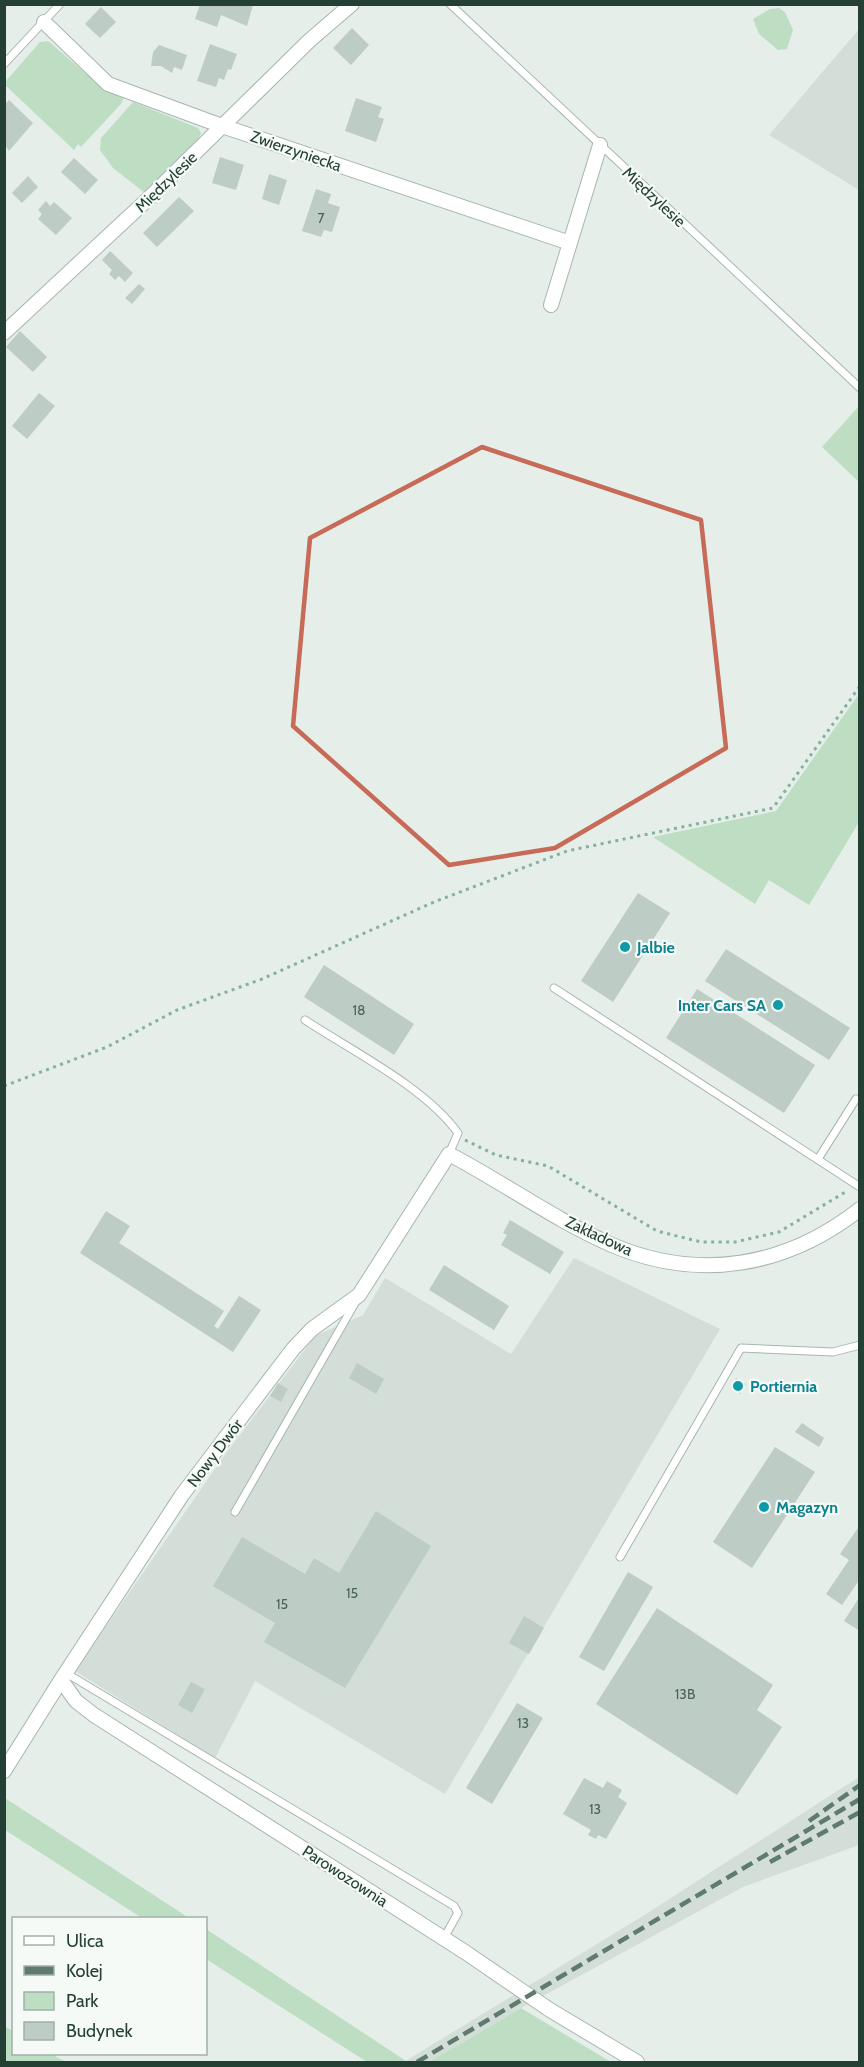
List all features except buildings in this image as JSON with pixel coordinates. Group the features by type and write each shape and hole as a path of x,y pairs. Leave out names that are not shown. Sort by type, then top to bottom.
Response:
{"street":[{"name":"Międzylesie","path":"4,333 89,256 310,40 352,4"},
{"name":"Zwierzyniecka","path":"44,22 108,84 222,126 570,243"},
{"path":"551,305 600,145"},
{"name":"Zakładowa","path":"449,1154 602,1240 641,1255 684,1264 722,1265 767,1258 818,1238 860,1209"},
{"name":"Nowy Dwór","path":"4,1771 63,1676 182,1496 293,1349 312,1329 359,1295 449,1154"},
{"name":"Parowozownia","path":"63,1676 76,1701 94,1715 444,1938 550,2010 637,2062"}],"lane":[{"path":"4,64 60,4"},
{"name":"Międzylesie","path":"450,4 860,388"},
{"path":"555,988 818,1159 856,1187"},
{"path":"304,1020 418,1093 445,1114 458,1133 449,1154"},
{"path":"818,1159 856,1099"},
{"path":"235,1512 359,1295"},
{"path":"620,1557 741,1347 833,1352 860,1345"},
{"path":"63,1676 454,1906 458,1913 456,1920 444,1938"}],"path":[{"path":"4,1086 107,1047 177,1010 279,972 434,902 567,851 773,808 860,686"},
{"path":"466,1141 496,1155 548,1166 610,1202 645,1226 668,1236 701,1242 735,1242 779,1232 856,1187"}],"highlighted area":[{"path":"482,447 701,520 726,748 555,848 449,865 293,726 310,538"}],"shaded area":[{"path":"859,29 859,190 769,135"},
{"path":"574,1258 720,1329 445,1794 255,1681 215,1758 75,1671 224,1456 315,1336 363,1315 385,1278 511,1354"},
{"path":"859,1777 859,1845 743,1887 521,2008 429,2062 404,2062 646,1914"}],"green space":[{"path":"779,8 785,12 793,30 787,49 778,50 759,34 753,19 770,9"},
{"path":"48,41 93,79 124,97 121,104 81,147 78,144 74,150 5,85 5,82 40,42"},
{"path":"133,102 198,128 201,133 198,141 145,193 113,168 100,150 101,138"},
{"path":"859,406 859,482 822,447"},
{"path":"859,694 859,822 809,905 769,880 755,904 653,837 776,811"},
{"path":"4,1798 187,1917 140,1917 5,1830"},
{"path":"207,1930 406,2061 367,2062 207,1960"},
{"path":"521,2008 611,2062 429,2062"},
{"path":"4,2026 12,2030 12,2055 53,2055 66,2062 5,2062"}],"railway":[{"path":"809,1821 860,1785"},
{"path":"417,2062 860,1799"},
{"path":"770,1862 860,1812"}],"place":[{"name":"Jalbie","path":"625,947"},
{"name":"Inter Cars SA","path":"778,1005"},
{"name":"Portiernia","path":"738,1386"},
{"name":"Magazyn","path":"764,1507"}]}
